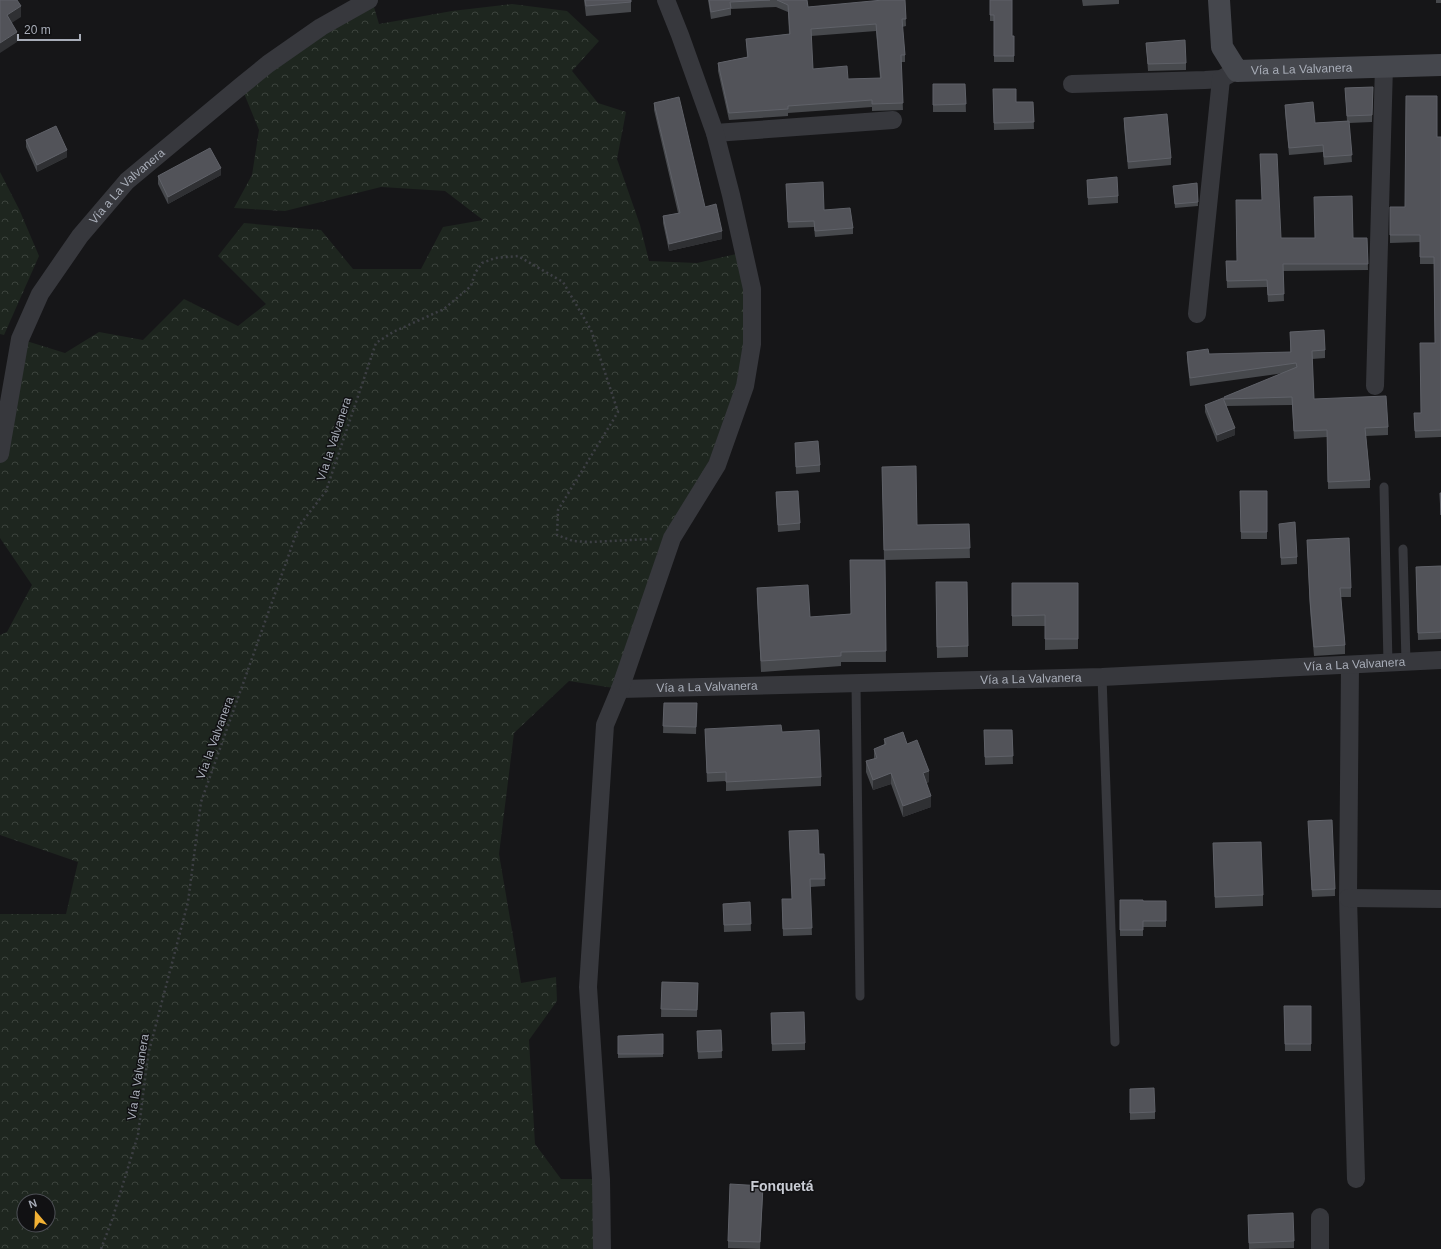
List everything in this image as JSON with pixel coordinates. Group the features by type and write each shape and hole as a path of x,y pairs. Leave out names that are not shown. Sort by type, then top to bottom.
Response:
{"street":[{"name":"Vía a La Valvanera","path":"0,454 20,339 40,294 80,236 127,181 241,86 268,64 321,28 369,0"},
{"path":"602,1249 601,1179 588,987 605,726 620,689 672,538 717,465 745,386 752,344 752,289 715,133 666,0"},
{"name":"Vía a La Valvanera","path":"1219,0 1222,47 1229,75 1384,66 1441,65"},
{"path":"1375,386 1384,66"},
{"path":"1072,84 1229,75 1197,314"},
{"path":"715,133 893,120"},
{"name":"Vía a La Valvanera","path":"620,689 1102,677 1350,666 1441,660"},
{"path":"1350,666 1348,898 1356,1179"},
{"path":"1348,898 1441,899"},
{"path":"1320,1216 1320,1249"}],"lane":[{"path":"1384,487 1397,663"},
{"path":"1397,663 1403,549"},
{"path":"1102,677 1115,1042"},
{"path":"856,684 860,996"}],"path":[{"name":"Vía la Valvanera","path":"101,1249 112,1220 138,1135 148,1055 188,902 202,802 299,526 326,491 376,343 394,332 444,308 471,286 474,273 482,263 495,258 518,256 563,282 591,330 618,412 558,510 557,535 573,541 591,542 672,538"}],"green space":[{"path":"372,0 379,24 452,11 512,4 567,11 599,41 572,71 598,103 626,112 617,159 640,225 649,261 697,263 745,252 745,386 672,538 620,689 569,681 514,733 499,854 521,983 556,977 557,1001 529,1040 535,1144 561,1179 601,1179 602,1249 0,1249 0,914 66,914 78,862 0,835 0,635 7,632 32,585 0,538 0,454 20,339 65,353 99,332 143,340 184,299 238,326 266,304 218,256 244,223 321,230 353,269 421,269 443,227 483,220 445,191 381,187 285,211 234,208 252,175 259,130 241,86"},
{"path":"0,172 19,209 39,256 4,335 0,334"}],"building":[{"path":"0,0 17,0 21,6 7,15 17,32 0,43"},
{"path":"585,0 631,0 631,2 586,6"},
{"path":"709,0 770,0 730,2 731,8 711,12"},
{"path":"777,0 807,0 808,7 883,0 905,0 906,19 902,19 905,55 901,55 903,103 872,104 872,100 788,106 788,109 729,113 718,63 748,57 746,39 790,34 788,5","holes":["876,24 881,78 848,79 847,66 813,69 811,29"]},
{"path":"990,0 1012,0 1012,36 1014,36 1014,56 994,56 994,15 990,15"},
{"path":"1185,40 1186,63 1148,64 1146,43"},
{"path":"933,84 965,84 966,104 933,105"},
{"path":"1373,87 1372,115 1347,116 1345,88"},
{"path":"993,89 1016,89 1016,102 1033,102 1034,122 994,123"},
{"path":"1406,96 1437,96 1437,137 1441,137 1441,430 1415,431 1414,413 1421,413 1420,343 1435,343 1434,257 1420,257 1420,235 1390,235 1390,207 1405,207"},
{"path":"679,97 705,207 716,204 722,231 669,244 663,216 680,213 654,103"},
{"path":"1313,102 1315,123 1349,121 1352,155 1324,157 1323,145 1289,148 1285,105"},
{"path":"1167,114 1171,158 1128,162 1124,118"},
{"path":"56,126 67,150 37,165 26,140"},
{"path":"210,148 221,168 168,197 158,176"},
{"path":"1260,154 1277,154 1281,238 1315,238 1314,197 1352,196 1353,238 1367,238 1368,264 1283,264 1284,294 1268,295 1267,280 1227,281 1226,261 1237,261 1236,200 1262,200"},
{"path":"1117,177 1118,196 1088,198 1087,180"},
{"path":"823,182 824,210 850,208 853,228 815,231 814,221 788,222 786,184"},
{"path":"1197,183 1198,202 1175,204 1173,186"},
{"path":"1324,330 1325,350 1312,351 1314,399 1386,396 1388,427 1365,428 1370,480 1328,482 1327,430 1294,431 1292,397 1224,399 1224,397 1297,367 1296,363 1190,378 1187,352 1208,349 1209,354 1291,352 1290,332"},
{"path":"1223,398 1235,428 1217,435 1205,405"},
{"path":"818,441 820,465 796,467 795,443"},
{"path":"916,466 917,525 969,524 970,548 884,550 882,467"},
{"path":"798,491 800,523 778,525 776,492"},
{"path":"1240,491 1267,491 1267,532 1241,532"},
{"path":"1440,493 1441,493 1441,515"},
{"path":"1295,522 1297,557 1281,558 1279,524"},
{"path":"1349,538 1351,588 1340,588 1345,645 1314,647 1307,540"},
{"path":"850,560 885,560 886,651 841,652 841,656 761,661 757,588 808,585 810,617 851,614"},
{"path":"1441,566 1441,632 1418,633 1416,567"},
{"path":"936,582 967,582 968,646 937,647"},
{"path":"1012,583 1078,583 1078,639 1045,639 1045,615 1012,616"},
{"path":"664,703 697,703 696,727 663,726"},
{"path":"781,725 782,732 819,730 821,777 726,782 726,772 707,773 705,729"},
{"path":"984,730 1012,730 1013,756 985,757"},
{"path":"903,732 907,744 917,740 929,771 923,773 931,796 903,806 891,773 873,780 866,761 877,758 874,749 886,744 884,739"},
{"path":"1332,820 1335,889 1312,890 1308,821"},
{"path":"818,830 819,854 824,854 825,879 810,879 812,928 783,929 782,899 792,899 789,831"},
{"path":"1261,842 1263,895 1215,897 1213,843"},
{"path":"1120,900 1166,901 1166,921 1143,921 1143,930 1120,930"},
{"path":"750,902 751,924 724,925 723,904"},
{"path":"662,982 698,983 697,1010 661,1009"},
{"path":"1284,1006 1311,1006 1311,1044 1285,1044"},
{"path":"804,1012 805,1043 772,1044 771,1013"},
{"path":"721,1030 722,1051 698,1052 697,1031"},
{"path":"663,1034 663,1054 618,1054 618,1036"},
{"path":"1154,1088 1155,1112 1130,1113 1130,1089"},
{"path":"730,1184 763,1186 760,1242 728,1241"},
{"path":"1293,1213 1294,1241 1249,1243 1248,1215"}],"district":[{"name":"Fonquetá","path":"782,1186"}]}
